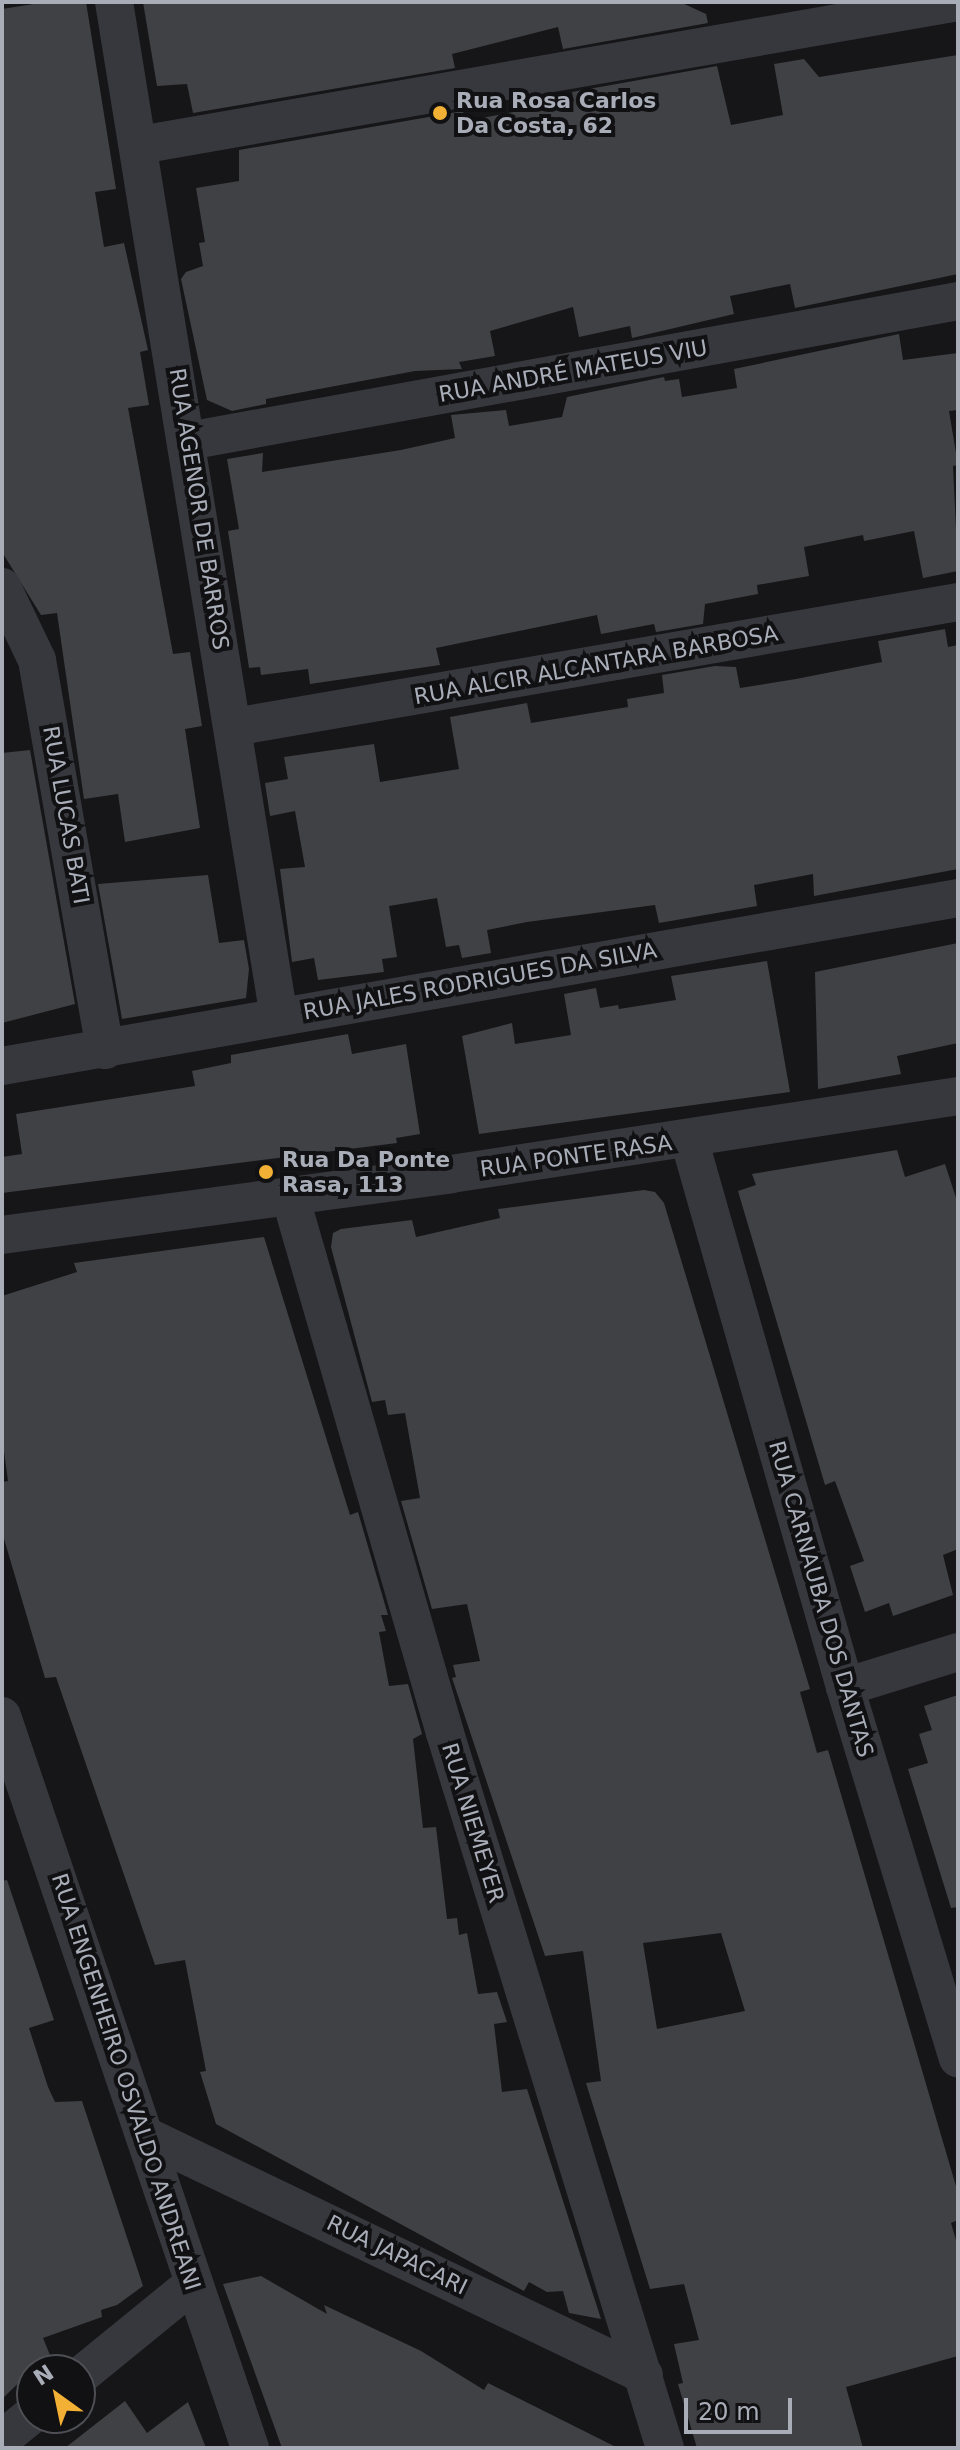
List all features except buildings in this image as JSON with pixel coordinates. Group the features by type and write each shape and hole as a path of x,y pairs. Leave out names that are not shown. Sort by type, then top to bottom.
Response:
{"street":[{"name":"RUA AGENOR DE BARROS","path":"114,2 140,145 279,1017"},
{"path":"140,145 958,2"},
{"name":"RUA ANDRÉ MATEUS VIU","path":"188,441 958,301"},
{"name":"RUA LUCAS BATI","path":"2,587 37,660 65,800 105,1050"},
{"name":"RUA ALCIR ALCANTARA BARBOSA","path":"234,727 958,602"},
{"name":"RUA JALES RODRIGUES DA SILVA","path":"2,1066 958,898"},
{"name":"RUA PONTE RASA","path":"2,1235 689,1139 958,1096"},
{"name":"RUA CARNAUBA DOS DANTAS","path":"689,1139 845,1687 958,2058"},
{"name":"RUA NIEMEYER","path":"290,1196 445,1733 665,2448"},
{"path":"845,1687 958,1652"},
{"name":"RUA ENGENHEIRO OSVALDO ANDREANI","path":"2,1716 148,2137 193,2284 250,2448"},
{"name":"RUA JAPACARI","path":"148,2137 644,2375"},
{"path":"96,2363 193,2284"}],"place":[{"name":"Rua Rosa Carlos Da Costa, 62","path":"440,113"},
{"name":"Rua Da Ponte Rasa, 113","path":"266,1172"}]}
